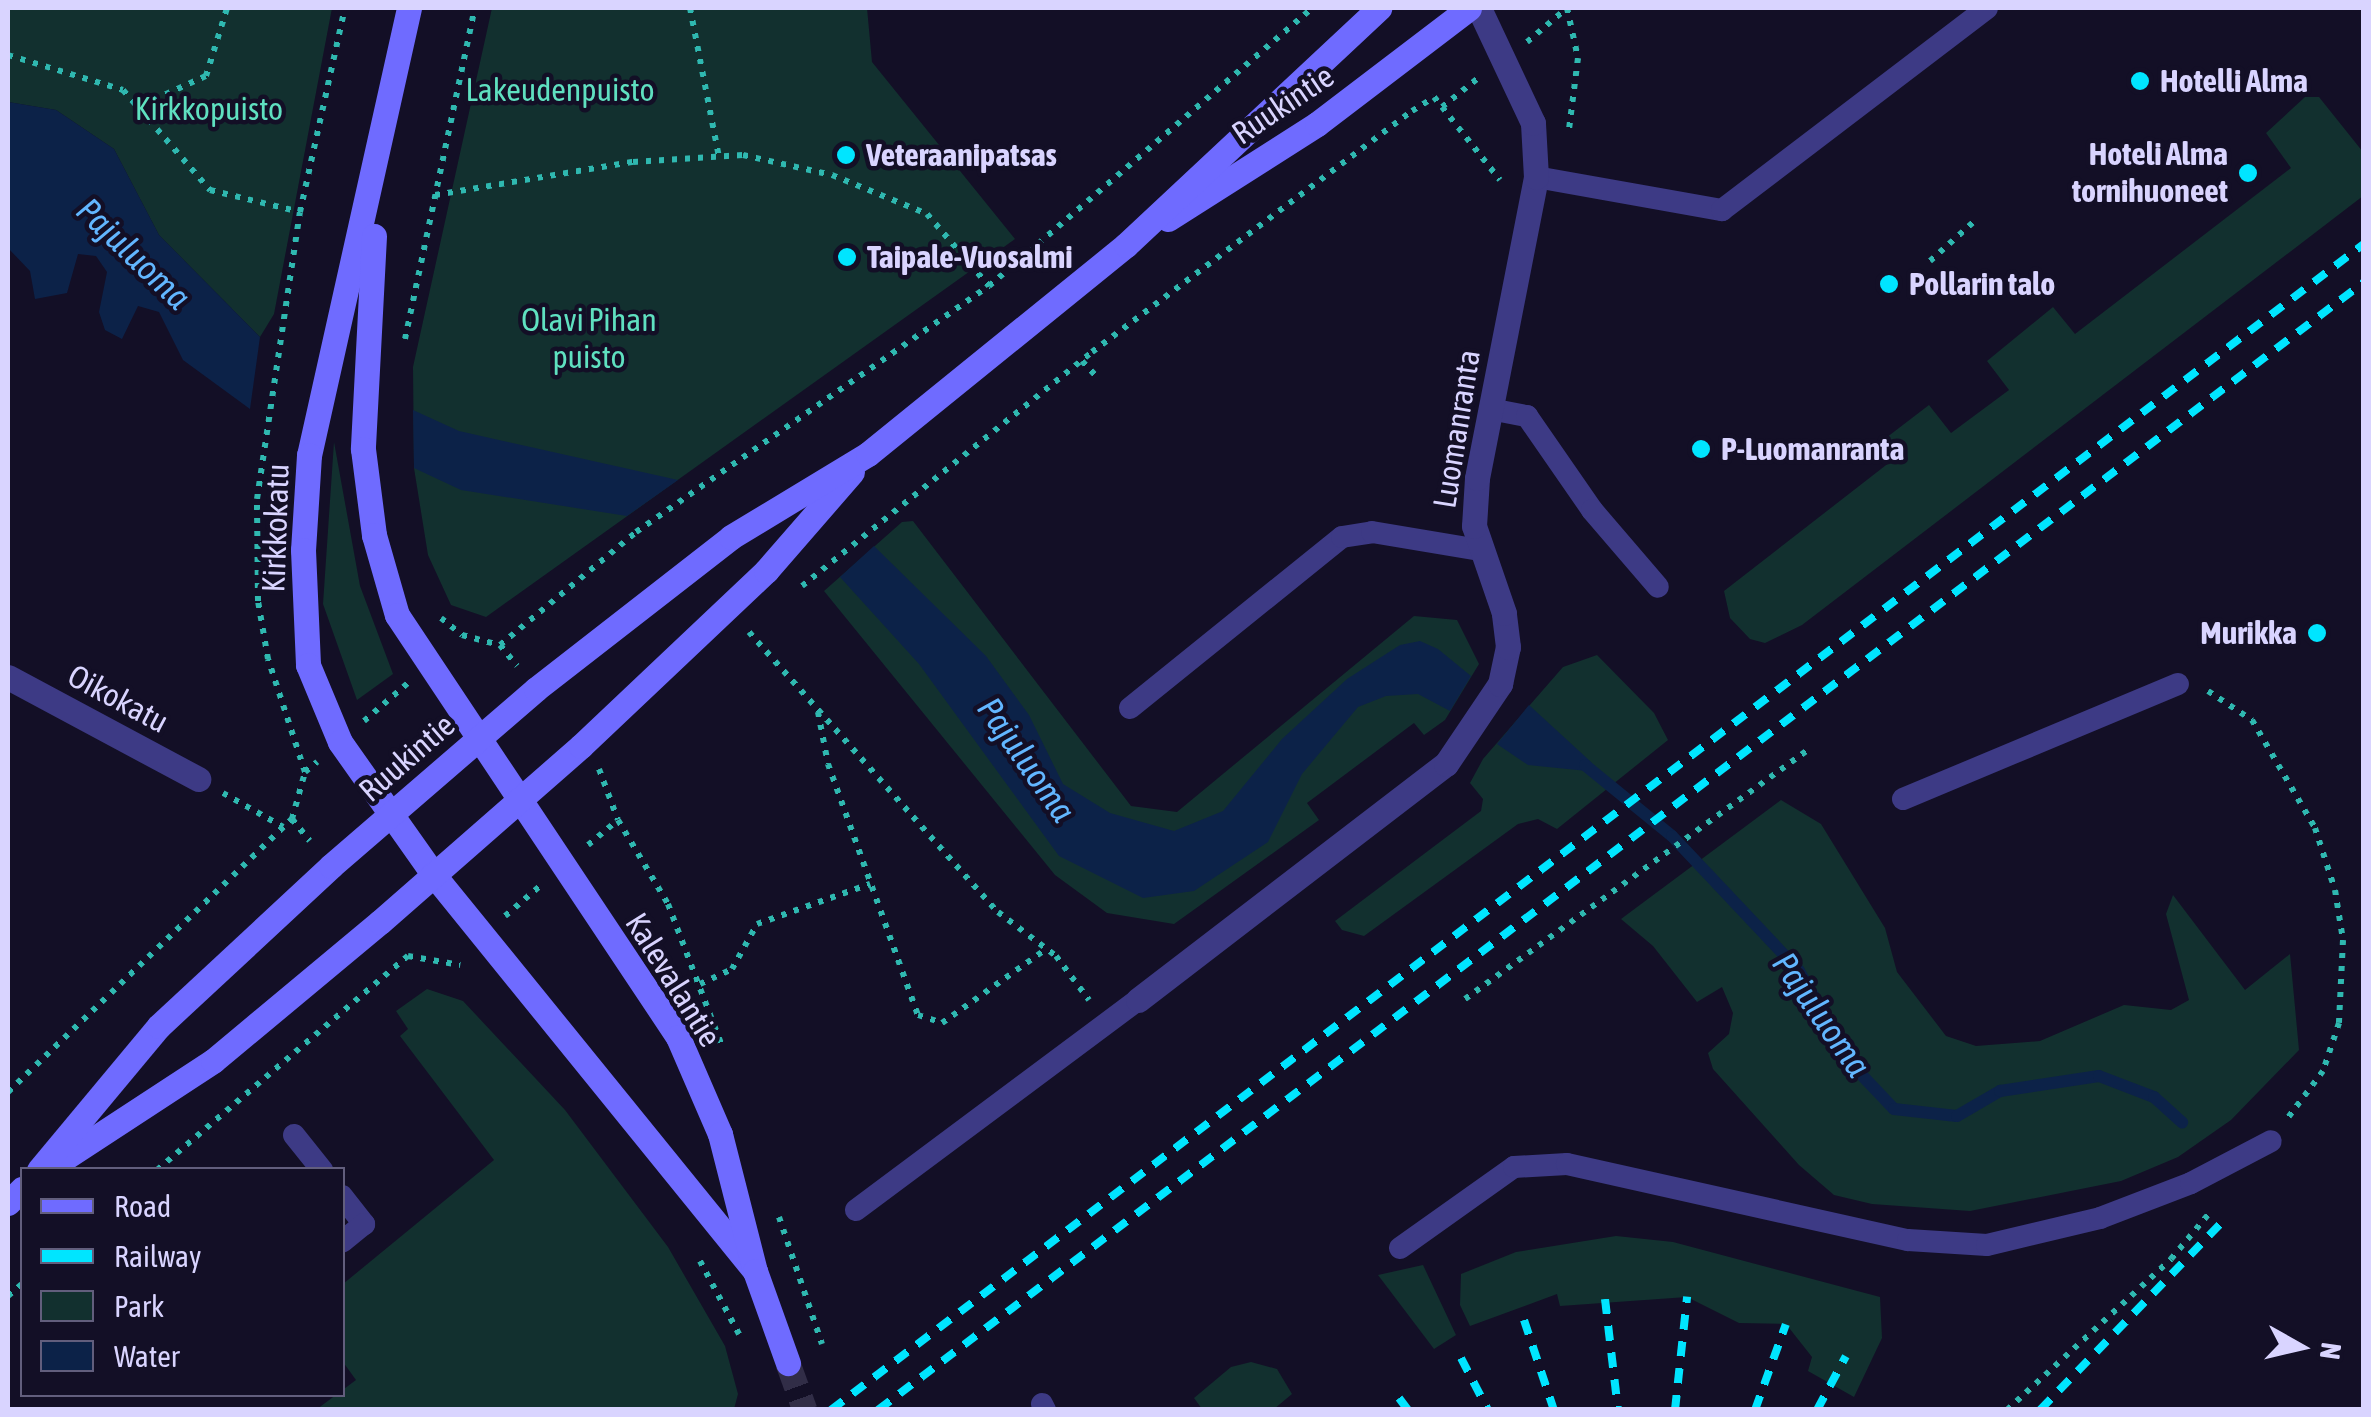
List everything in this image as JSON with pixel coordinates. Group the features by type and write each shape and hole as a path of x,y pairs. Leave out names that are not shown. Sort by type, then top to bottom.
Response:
{"main road":[{"name":"Kirkkokatu","path":"410,8 381,156 309,455 303,550 308,665 340,742 432,874"},
{"name":"Ruukintie","path":"42,1167 159,1026 480,737 731,536 868,454 1126,246 1378,8"},
{"name":"Ruukintie","path":"1126,246 1317,124 1469,8"},
{"name":"Kirkkokatu","path":"381,156 364,344 363,449 374,534 393,598 427,666 480,737 517,799"},
{"name":"Ruukintie","path":"52,1167 213,1062 432,874 766,571 868,454"},
{"name":"Kalevalantie","path":"517,799 678,1037 720,1134 755,1271 788,1362"},
{"name":"Kalevalantie","path":"432,874 755,1271"}],"street":[{"name":"Luomanranta","path":"1138,1000 1446,764 1470,736 1500,684 1508,647 1504,613 1474,526 1476,478 1540,177 1533,123 1479,8"},
{"name":"Oikokatu","path":"8,677 198,779"}],"lane":[{"path":"1540,177 1722,210 1987,8"},
{"path":"1490,409 1527,416 1592,510 1658,586"},
{"path":"1130,708 1342,537 1372,532 1480,550"},
{"path":"1903,799 2178,684"},
{"path":"856,1210 1138,1000"},
{"path":"294,1134 320,1167"},
{"path":"1400,1248 1514,1167 1567,1164 1908,1240 1986,1245 2100,1218 2191,1183 2270,1141"},
{"path":"345,1200 364,1224 345,1240"}],"path":[{"path":"142,105 206,76 227,8"},
{"path":"404,347 475,8"},
{"path":"690,8 719,157"},
{"path":"434,603 462,635 500,645 636,532 989,286 1312,8"},
{"path":"792,594 1082,361 1412,111 1434,97 1442,107 1567,8 1578,58 1572,119 1564,148 1540,177"},
{"path":"8,55 123,90 142,105 181,164 210,190 300,212"},
{"path":"436,195 633,162 742,155 832,174 926,214 989,286"},
{"path":"1930,261 1978,218"},
{"path":"1082,361 1095,375"},
{"path":"734,644 762,619"},
{"path":"749,631 998,912 1046,949 1107,1023"},
{"path":"8,1092 284,826 305,772 462,635"},
{"path":"2178,684 2203,689 2252,720 2314,828 2335,890 2343,940 2333,1049 2270,1141"},
{"path":"818,711 828,764 918,1015 942,1023 1046,949"},
{"path":"1465,999 1652,867 1808,750"},
{"path":"606,778 614,763"},
{"path":"198,779 284,826"},
{"path":"700,984 732,969 756,924 870,884"},
{"path":"161,1167 408,956 455,960"},
{"path":"2007,1410 2170,1259 2220,1200"}],"green space":[{"name":"Kirkkopuisto","path":"8,8 332,8 274,314 260,337 159,235 114,149 56,110 8,102"},
{"name":"Olavi Pihan puisto","path":"492,8 867,8 872,62 1015,239 486,617 451,605 428,555 414,468 413,367"},
{"path":"2305,97 2319,97 2363,152 2363,196 1802,625 1765,643 1750,639 1730,618 1724,591 1890,462 1878,444 1929,405 1951,433 2009,390 1987,361 2053,307 2075,334 2291,168 2266,133"},
{"path":"334,442 360,586 393,674 357,700 323,604"},
{"path":"913,521 1131,806 1177,812 1414,616 1457,620 1479,664 1445,720 1424,735 1414,723 1307,803 1319,820 1174,924 1107,913 1055,875 824,591 902,522"},
{"path":"1597,655 1654,713 1668,740 1557,829 1538,819 1518,824 1364,936 1342,930 1335,921 1481,811 1483,799 1470,783 1483,759 1563,667"},
{"path":"1781,800 1821,824 1885,928 1897,972 1946,1036 1976,1046 2040,1041 2124,1005 2171,1010 2189,1000 2166,914 2173,895 2245,990 2290,954 2299,1050 2231,1120 2178,1157 2121,1181 1970,1211 1872,1204 1834,1195 1799,1165 1713,1069 1708,1053 1729,1034 1733,1013 1722,987 1697,1002 1653,946 1621,919"},
{"path":"427,989 463,1001 565,1110 668,1247 725,1346 738,1394 734,1409 317,1409 333,1397 345,1397 345,1388 356,1380 345,1365 345,1282 494,1160 400,1036 408,1029 396,1011"},
{"path":"1616,1236 1673,1242 1880,1297 1882,1338 1854,1397 1808,1371 1812,1357 1786,1324 1739,1323 1687,1297 1560,1306 1557,1294 1470,1326 1460,1305 1461,1274 1516,1252"},
{"path":"1423,1265 1456,1335 1434,1349 1378,1275"},
{"path":"1251,1362 1277,1369 1292,1394 1274,1409 1202,1409 1194,1398 1231,1367"}],"water":[{"path":"8,102 56,110 114,149 159,235 260,337 250,409 183,360 159,312 138,306 122,339 105,330 99,312 107,272 96,256 78,254 67,293 35,299 30,271 8,248"},
{"path":"413,410 459,431 678,480 627,516 461,490 414,468"},
{"path":"874,546 986,656 1029,715 1063,784 1110,813 1174,831 1223,811 1282,739 1347,679 1400,645 1420,641 1438,649 1471,676 1450,711 1418,694 1386,696 1358,707 1302,774 1268,842 1194,891 1143,898 1059,856 919,664 840,577"},
{"path":"1529,705 1597,772 1528,765 1497,744"}],"waterway":[{"name":"Pajuluoma","path":"1585,765 1672,836 1799,971 1856,1069 1894,1109 1957,1116 2000,1091 2099,1076 2154,1097 2182,1122"}],"tunnel":[{"path":"788,1363 805,1410"}],"railway":[{"path":"831,1410 2364,244"},
{"path":"878,1410 2364,282"},
{"path":"2040,1410 2227,1217"},
{"path":"1675,1410 1687,1297"},
{"path":"1605,1299 1618,1410"},
{"path":"1524,1320 1554,1410"},
{"path":"1755,1410 1786,1324"},
{"path":"1817,1410 1846,1356"},
{"path":"1461,1358 1488,1410"},
{"path":"1399,1398 1408,1410"}],"place":[{"name":"Hotelli Alma","path":"2140,81"},
{"name":"Veteraanipatsas","path":"846,155"},
{"name":"Hoteli Alma tornihuoneet","path":"2248,173"},
{"name":"Taipale-Vuosalmi","path":"847,257"},
{"name":"Pollarin talo","path":"1889,284"},
{"name":"P-Luomanranta","path":"1701,449"},
{"name":"Murikka","path":"2317,633"}],"park label":[{"name":"Lakeudenpuisto","path":"560,90"}]}
